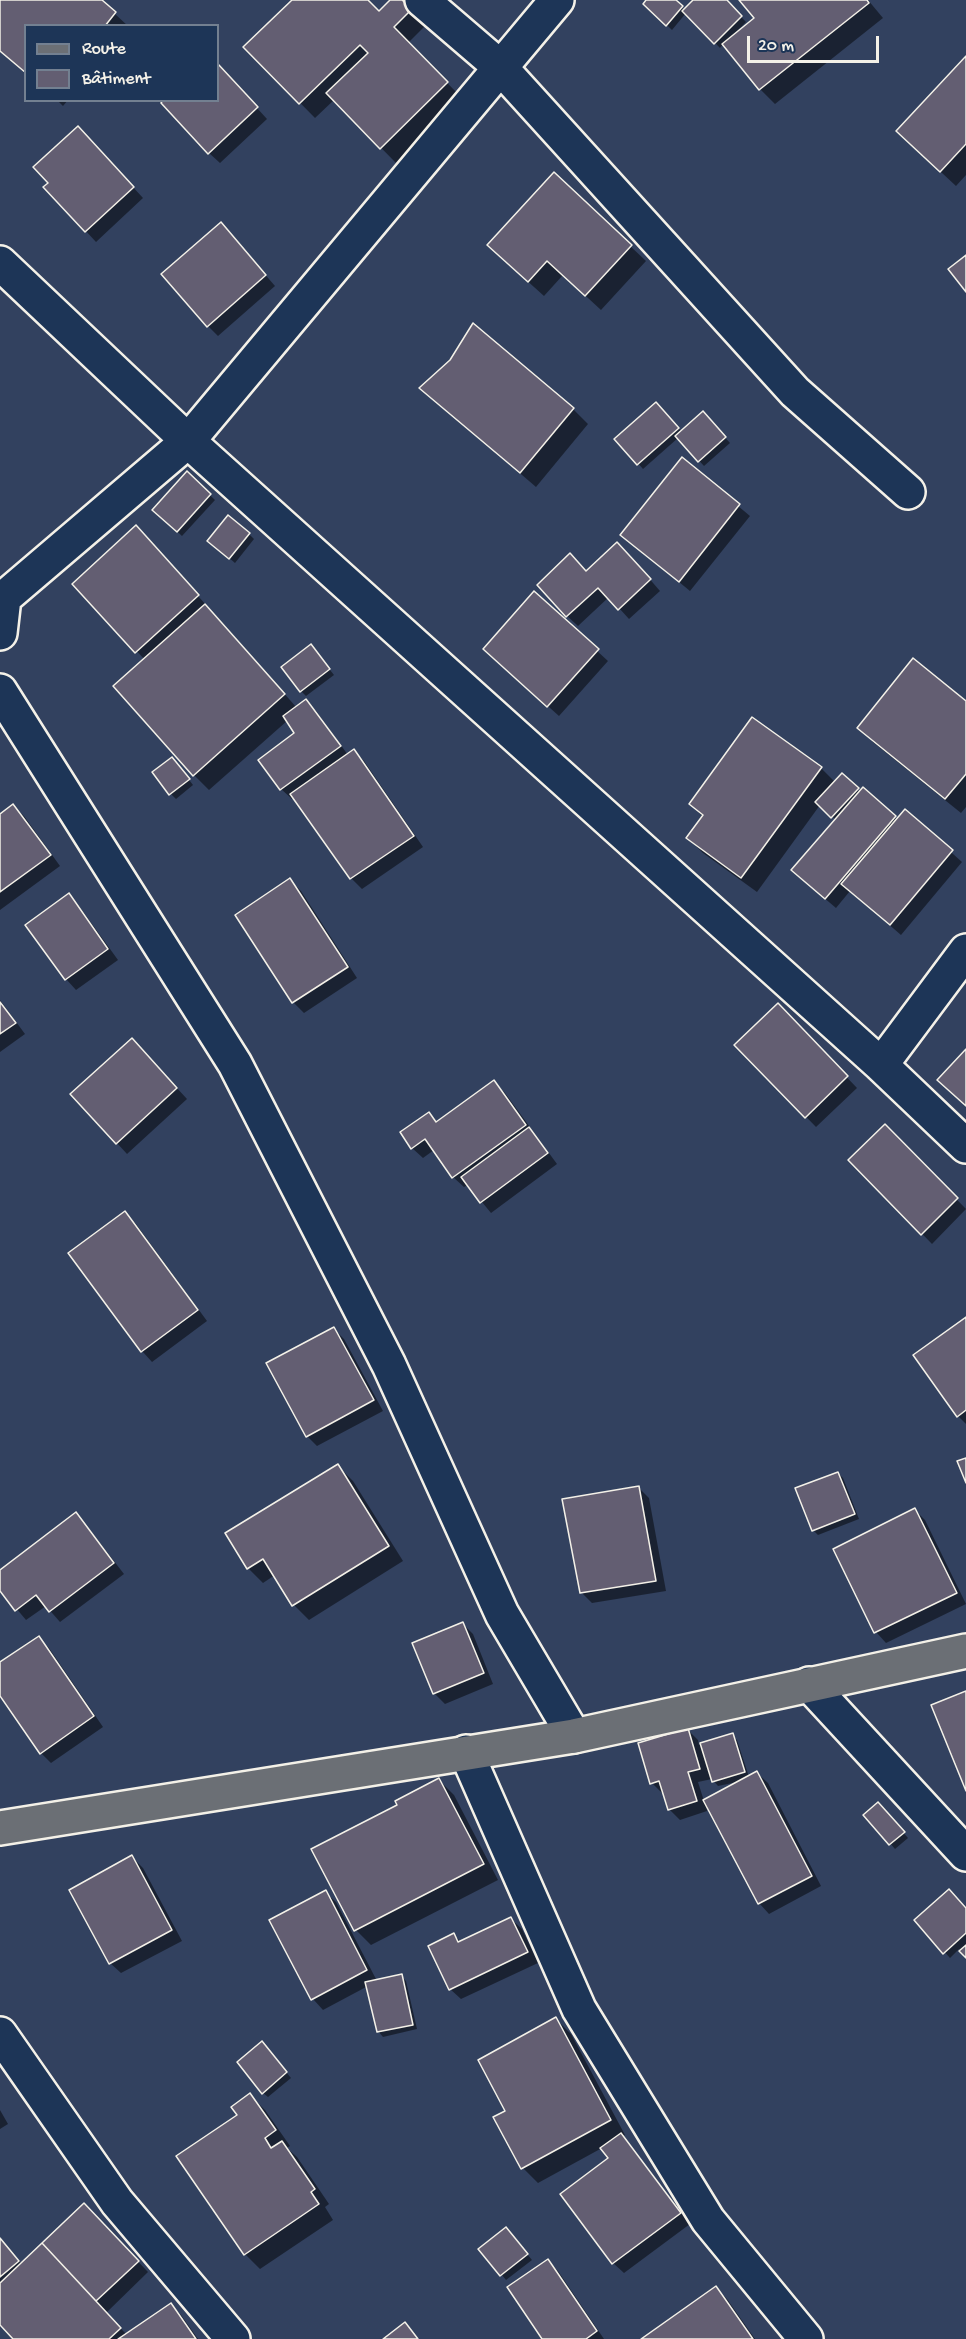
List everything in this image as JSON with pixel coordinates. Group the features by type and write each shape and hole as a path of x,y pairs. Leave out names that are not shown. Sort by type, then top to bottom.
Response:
{"main road":[{"path":"0,1828 574,1736 966,1651"}],"street":[{"path":"422,0 500,67 795,393 908,492"},
{"path":"0,633 2,598 188,441 557,0"},
{"path":"0,263 188,441 881,1065 966,1146"},
{"path":"0,691 235,1064 389,1365 502,1614 574,1736"},
{"path":"881,1065 966,951"},
{"path":"809,1684 966,1854"},
{"path":"466,1752 579,2009 708,2220 806,2339"},
{"path":"0,2034 117,2202 233,2339"}],"building":[{"path":"0,0 102,0 116,12 107,24 24,24 24,71 0,51"},
{"path":"292,0 368,0 379,11 390,0 402,0 412,9 394,27 448,82 380,149 326,93 368,53 360,45 299,104 243,47"},
{"path":"646,0 676,0 683,6 666,26 643,4"},
{"path":"693,0 727,0 742,16 714,44 682,11"},
{"path":"739,0 867,0 869,3 759,90 722,44 754,18"},
{"path":"966,56 966,144 940,172 896,131"},
{"path":"219,65 258,107 208,154 161,103 219,102"},
{"path":"78,126 134,187 85,232 43,187 48,183 33,167"},
{"path":"554,172 632,245 585,296 547,261 528,282 487,245"},
{"path":"221,222 266,275 207,327 161,274"},
{"path":"966,255 966,292 948,269"},
{"path":"473,323 574,408 520,473 419,388 450,360"},
{"path":"656,402 679,428 637,465 614,439"},
{"path":"703,411 726,437 698,462 675,436"},
{"path":"682,457 740,504 679,582 620,535"},
{"path":"187,471 211,494 177,532 152,510"},
{"path":"228,515 250,533 229,559 207,541"},
{"path":"136,525 199,595 135,653 72,584"},
{"path":"617,542 651,579 618,610 598,588 566,617 537,585 570,553 586,571"},
{"path":"534,591 599,649 547,707 483,649"},
{"path":"205,604 285,694 193,776 113,686"},
{"path":"311,644 330,669 300,692 281,667"},
{"path":"913,658 966,701 966,774 945,799 857,728"},
{"path":"306,699 341,746 280,790 258,760 294,733 283,716"},
{"path":"752,717 822,767 741,878 686,838 703,815 689,804"},
{"path":"354,749 414,836 350,879 290,794"},
{"path":"172,757 190,779 169,795 152,772"},
{"path":"842,773 859,788 831,818 815,802"},
{"path":"863,787 896,816 825,899 791,870"},
{"path":"13,804 51,855 0,892 0,814"},
{"path":"905,809 953,850 890,925 841,884"},
{"path":"290,878 348,967 292,1003 235,915"},
{"path":"69,893 108,949 65,980 25,925"},
{"path":"0,1002 16,1023 0,1034"},
{"path":"778,1003 848,1076 805,1118 734,1045"},
{"path":"132,1038 177,1088 116,1144 70,1094"},
{"path":"966,1049 966,1106 937,1080"},
{"path":"494,1080 526,1125 452,1178 425,1139 411,1149 400,1132 429,1112 436,1122"},
{"path":"885,1124 958,1198 921,1235 848,1160"},
{"path":"529,1127 548,1153 480,1203 461,1177"},
{"path":"125,1211 198,1310 141,1352 68,1253"},
{"path":"966,1317 966,1410 957,1417 913,1355"},
{"path":"334,1327 374,1400 306,1437 266,1363"},
{"path":"966,1458 966,1483 957,1461"},
{"path":"338,1464 389,1546 292,1606 263,1559 247,1569 225,1533"},
{"path":"838,1472 855,1514 812,1531 795,1488"},
{"path":"639,1486 656,1581 580,1593 562,1499"},
{"path":"915,1508 957,1593 874,1633 833,1549"},
{"path":"76,1512 114,1563 49,1612 36,1595 15,1611 0,1591 0,1570"},
{"path":"463,1622 484,1673 433,1694 412,1643"},
{"path":"39,1636 94,1716 40,1754 0,1696 0,1662"},
{"path":"966,1691 966,1791 931,1705"},
{"path":"688,1728 700,1769 688,1772 697,1801 668,1810 659,1781 650,1784 638,1743"},
{"path":"733,1733 745,1772 712,1782 700,1743"},
{"path":"757,1771 812,1876 758,1904 703,1800"},
{"path":"439,1778 484,1864 354,1931 311,1849 397,1805 395,1801"},
{"path":"878,1802 905,1832 889,1845 863,1815"},
{"path":"132,1855 172,1930 109,1964 69,1890"},
{"path":"949,1889 966,1908 966,1933 943,1954 914,1920"},
{"path":"326,1890 367,1970 311,2000 269,1920"},
{"path":"511,1917 528,1952 449,1990 428,1946 454,1933 458,1942"},
{"path":"966,1945 966,1958 959,1951"},
{"path":"402,1974 413,2025 377,2032 365,1982"},
{"path":"556,2017 611,2120 521,2169 493,2117 505,2111 478,2060"},
{"path":"262,2041 287,2072 262,2094 237,2062"},
{"path":"250,2093 276,2130 265,2138 271,2148 282,2141 315,2189 311,2192 319,2204 244,2255 176,2156 237,2115 231,2107"},
{"path":"621,2133 681,2213 612,2264 560,2194 608,2158 600,2148"},
{"path":"84,2203 139,2261 96,2301 42,2243"},
{"path":"506,2227 528,2254 500,2276 478,2249"},
{"path":"0,2238 19,2261 0,2277"},
{"path":"42,2243 121,2328 109,2339 13,2339 0,2325 0,2283"},
{"path":"548,2259 597,2331 586,2339 542,2339 507,2287"},
{"path":"716,2286 753,2339 641,2339"},
{"path":"171,2303 196,2339 118,2339"},
{"path":"405,2322 418,2339 383,2339"}]}
